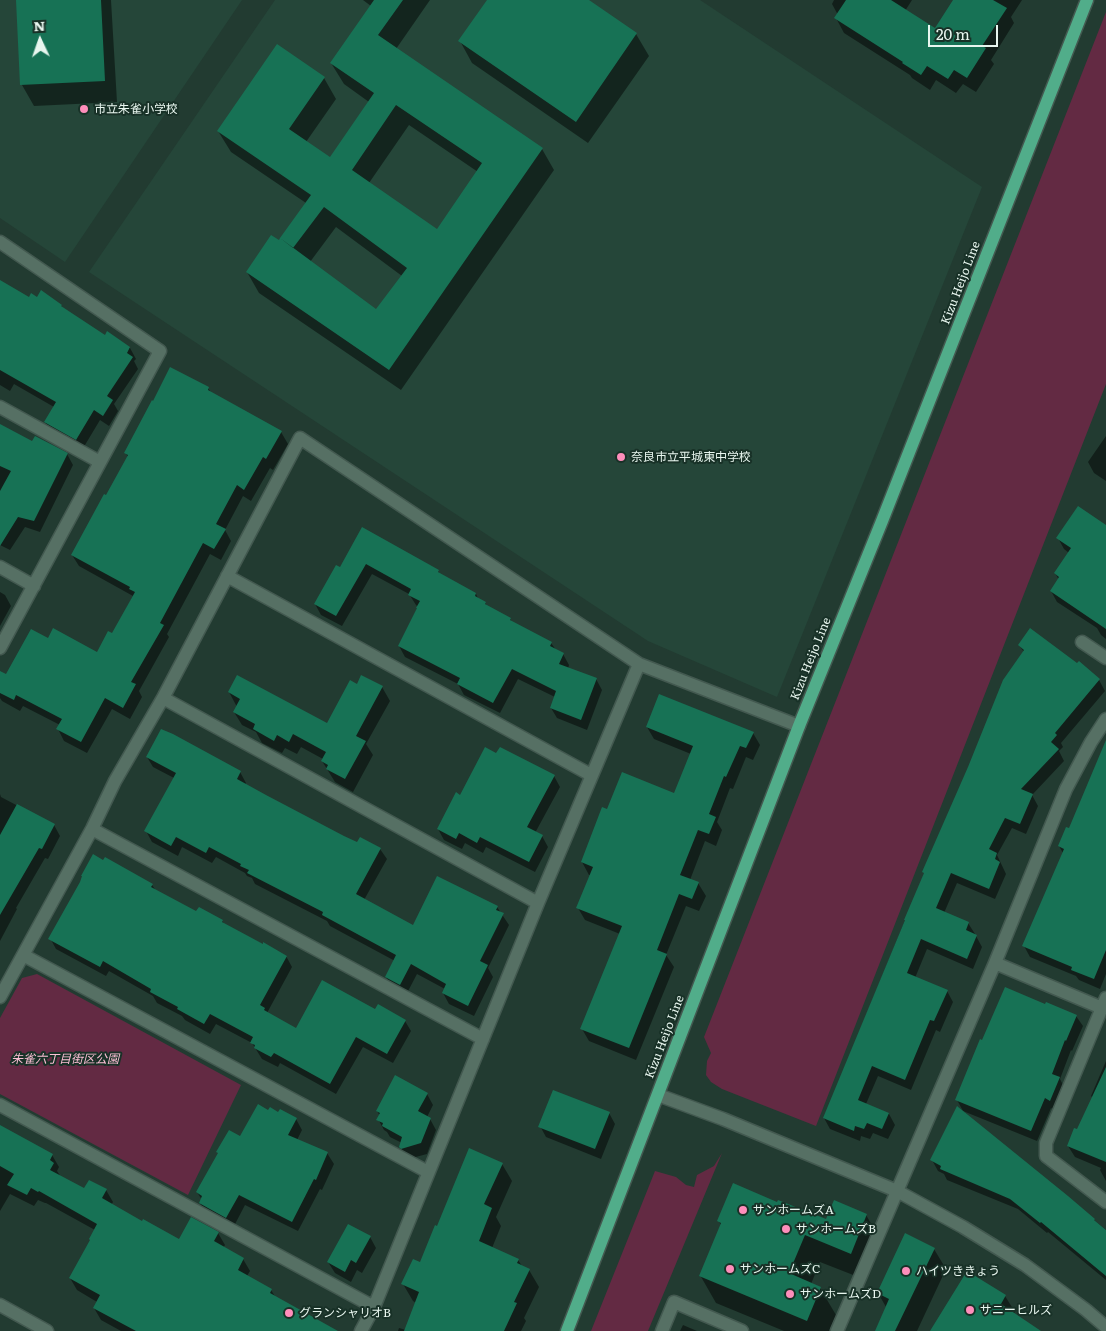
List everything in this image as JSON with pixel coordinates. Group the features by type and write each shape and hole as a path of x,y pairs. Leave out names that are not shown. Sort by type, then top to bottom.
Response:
{"main road":[{"name":"Kizu Heijo Line","path":"567,1331 799,726 1087,0"}],"street":[{"path":"0,242 160,351 0,648"},
{"path":"0,407 100,462"},
{"path":"0,997 92,829 115,782 163,698 300,438 639,664 799,726"},
{"path":"0,567 34,586"},
{"path":"226,576 591,775"},
{"path":"1082,642 1106,658"},
{"path":"361,1331 374,1307 538,903 639,664"},
{"path":"163,698 538,903"},
{"path":"837,1331 995,963 1066,789 1091,742 1106,719"},
{"path":"92,829 484,1038"},
{"path":"23,955 428,1172"},
{"path":"995,963 1104,1003 1046,1143 1046,1156 1106,1202"},
{"path":"658,1095 723,1119 897,1191 964,1227 1024,1266 1086,1310 1106,1327"},
{"path":"0,1105 374,1307"},
{"path":"662,1331 674,1302 742,1331"},
{"path":"0,1305 47,1331"}],"shaded area":[{"name":"市立朱雀小学校","path":"0,0 242,0 65,262 0,218"},
{"name":"奈良市立平城東中学校","path":"275,0 700,0 982,187 777,697 648,641 89,272"}],"green space":[{"path":"1106,12 1106,384 816,1126 722,1089 711,1082 706,1075 707,1061 711,1053 704,1037"},
{"name":"朱雀六丁目街区公園","path":"37,974 241,1085 188,1195 0,1094 0,1018 22,978"},
{"path":"722,1153 648,1331 591,1331 655,1171 676,1177 686,1185 694,1187 697,1175 714,1166"}],"building":[{"path":"16,0 101,0 105,81 20,85"},
{"path":"374,0 403,0 378,35 543,148 389,370 246,272 271,235 279,240 311,195 217,131 277,44 325,77 289,129 330,157 374,93 330,63","holes":["396,105 482,163 437,229 352,170","324,207 407,268 376,309 293,248"]},
{"path":"487,0 589,0 637,33 576,122 458,41"},
{"path":"846,0 891,0 935,28 953,0 993,0 1007,8 982,46 986,48 967,78 954,70 948,79 927,66 921,75 834,18"},
{"path":"0,280 29,297 31,293 37,297 41,290 61,306 105,335 107,331 130,347 127,353 133,357 107,396 113,400 103,416 94,410 76,440 44,422 56,402 0,370"},
{"path":"170,367 209,387 208,390 282,431 266,459 263,457 244,490 237,485 216,524 226,529 214,549 203,543 160,623 164,625 131,682 136,684 123,708 105,698 81,742 56,729 62,719 16,695 14,700 0,693 0,671 6,674 31,629 48,638 53,628 97,652 108,631 112,633 135,592 129,589 130,587 71,555 104,494 106,495 128,455 124,453"},
{"path":"0,424 32,441 35,436 68,453 34,521 18,517 0,546 0,491 11,471 0,466"},
{"path":"1078,506 1106,525 1106,629 1050,591 1059,577 1054,573 1071,548 1056,538"},
{"path":"362,527 439,570 438,572 476,593 475,596 486,602 485,604 511,618 510,620 552,642 550,646 564,653 559,664 597,678 581,720 550,708 556,691 512,669 493,703 457,684 460,678 398,646 420,601 408,595 411,589 366,564 336,616 314,604 336,565 340,567"},
{"path":"1030,628 1077,663 1079,661 1100,679 1055,733 1057,735 1051,742 1059,749 1021,789 1033,794 1020,824 1005,818 989,849 997,853 995,859 1000,862 989,889 951,873 936,908 969,922 966,930 977,935 967,959 921,939 907,973 948,990 934,1021 930,1020 905,1080 872,1066 858,1100 889,1113 882,1129 867,1123 864,1129 855,1126 854,1131 823,1118 924,873 922,872 968,767 1003,680 1024,650 1018,645"},
{"path":"237,675 327,723 350,680 357,684 361,675 383,686 356,736 366,741 345,779 326,769 328,765 321,761 326,752 293,734 289,742 277,735 274,741 253,729 255,724 233,712 240,699 228,692"},
{"path":"659,694 754,732 746,748 740,746 726,777 724,776 709,814 716,817 709,834 698,830 680,875 699,882 692,899 679,894 657,950 667,954 629,1048 580,1029 622,926 576,908 593,867 581,862 602,807 607,809 622,772 674,793 693,746 646,727"},
{"path":"161,729 241,771 237,779 266,795 357,842 360,837 381,848 356,894 413,925 437,876 498,906 496,910 504,913 480,961 488,965 468,1006 442,993 446,984 411,964 400,985 385,977 396,955 322,915 323,912 247,873 249,870 240,866 241,864 209,847 206,853 176,837 171,846 144,831 176,773 146,757"},
{"path":"1106,740 1106,950 1094,979 1071,970 1072,967 1022,946 1064,849 1058,846 1066,827 1069,828"},
{"path":"485,747 496,753 500,747 555,775 527,827 543,835 529,862 480,837 477,843 459,833 456,839 437,829 456,792 460,795"},
{"path":"17,804 55,824 42,849 39,848 0,915 0,835"},
{"path":"93,854 103,860 105,857 153,884 151,887 196,911 199,907 223,920 222,922 287,956 260,1005 265,1008 264,1010 296,1028 322,980 375,1009 378,1004 406,1020 387,1054 356,1037 330,1084 274,1053 271,1057 254,1048 255,1045 250,1043 253,1037 210,1014 204,1024 150,992 151,989 103,961 100,967 48,939 80,882 81,876"},
{"path":"1005,987 1077,1015 1052,1074 1060,1077 1050,1101 1045,1098 1031,1131 955,1100 980,1039 982,1040"},
{"path":"1106,1067 1106,1162 1067,1146 1074,1128 1077,1129"},
{"path":"395,1075 428,1093 418,1111 431,1118 421,1143 401,1149 399,1147 402,1137 382,1126 383,1123 376,1120 380,1113 376,1111"},
{"path":"553,1090 610,1112 595,1149 538,1127"},
{"path":"258,1104 268,1110 270,1107 278,1112 280,1109 297,1118 288,1135 328,1152 316,1180 314,1179 292,1222 239,1195 226,1218 199,1203 202,1196 196,1192 229,1130 240,1136"},
{"path":"957,1106 1068,1196 1106,1230 1106,1276 1010,1199 940,1169 941,1166 930,1160"},
{"path":"0,1125 53,1154 50,1160 54,1163 50,1170 84,1188 89,1180 107,1189 102,1198 142,1221 143,1219 179,1239 191,1217 219,1232 214,1241 244,1258 238,1270 272,1289 270,1293 338,1331 136,1331 93,1308 100,1295 69,1278 97,1224 39,1191 31,1188 27,1195 7,1185 14,1174 0,1166"},
{"path":"469,1148 503,1163 484,1204 492,1208 479,1241 519,1259 517,1263 530,1269 514,1302 517,1303 504,1331 404,1331 419,1292 401,1284 413,1259 420,1262"},
{"path":"733,1183 777,1202 778,1200 826,1219 834,1200 867,1214 851,1254 805,1235 789,1273 821,1287 807,1321 699,1276 721,1223 717,1221"},
{"path":"348,1224 371,1236 356,1263 351,1260 345,1272 327,1262"},
{"name":"ハイツききょう","path":"905,1233 935,1248 895,1331 875,1331 889,1299 877,1293"},
{"name":"サニーヒルズ","path":"967,1271 1006,1295 1001,1304 1041,1331 930,1331"}],"place":[{"name":"市立朱雀小学校","path":"84,109"},
{"name":"奈良市立平城東中学校","path":"621,457"},
{"name":"サンホームズA","path":"743,1210"},
{"name":"サンホームズB","path":"786,1229"},
{"name":"サンホームズC","path":"730,1269"},
{"name":"ハイツききょう","path":"906,1271"},
{"name":"サンホームズD","path":"790,1294"},
{"name":"サニーヒルズ","path":"970,1310"},
{"name":"グランシャリオB","path":"289,1313"}]}
